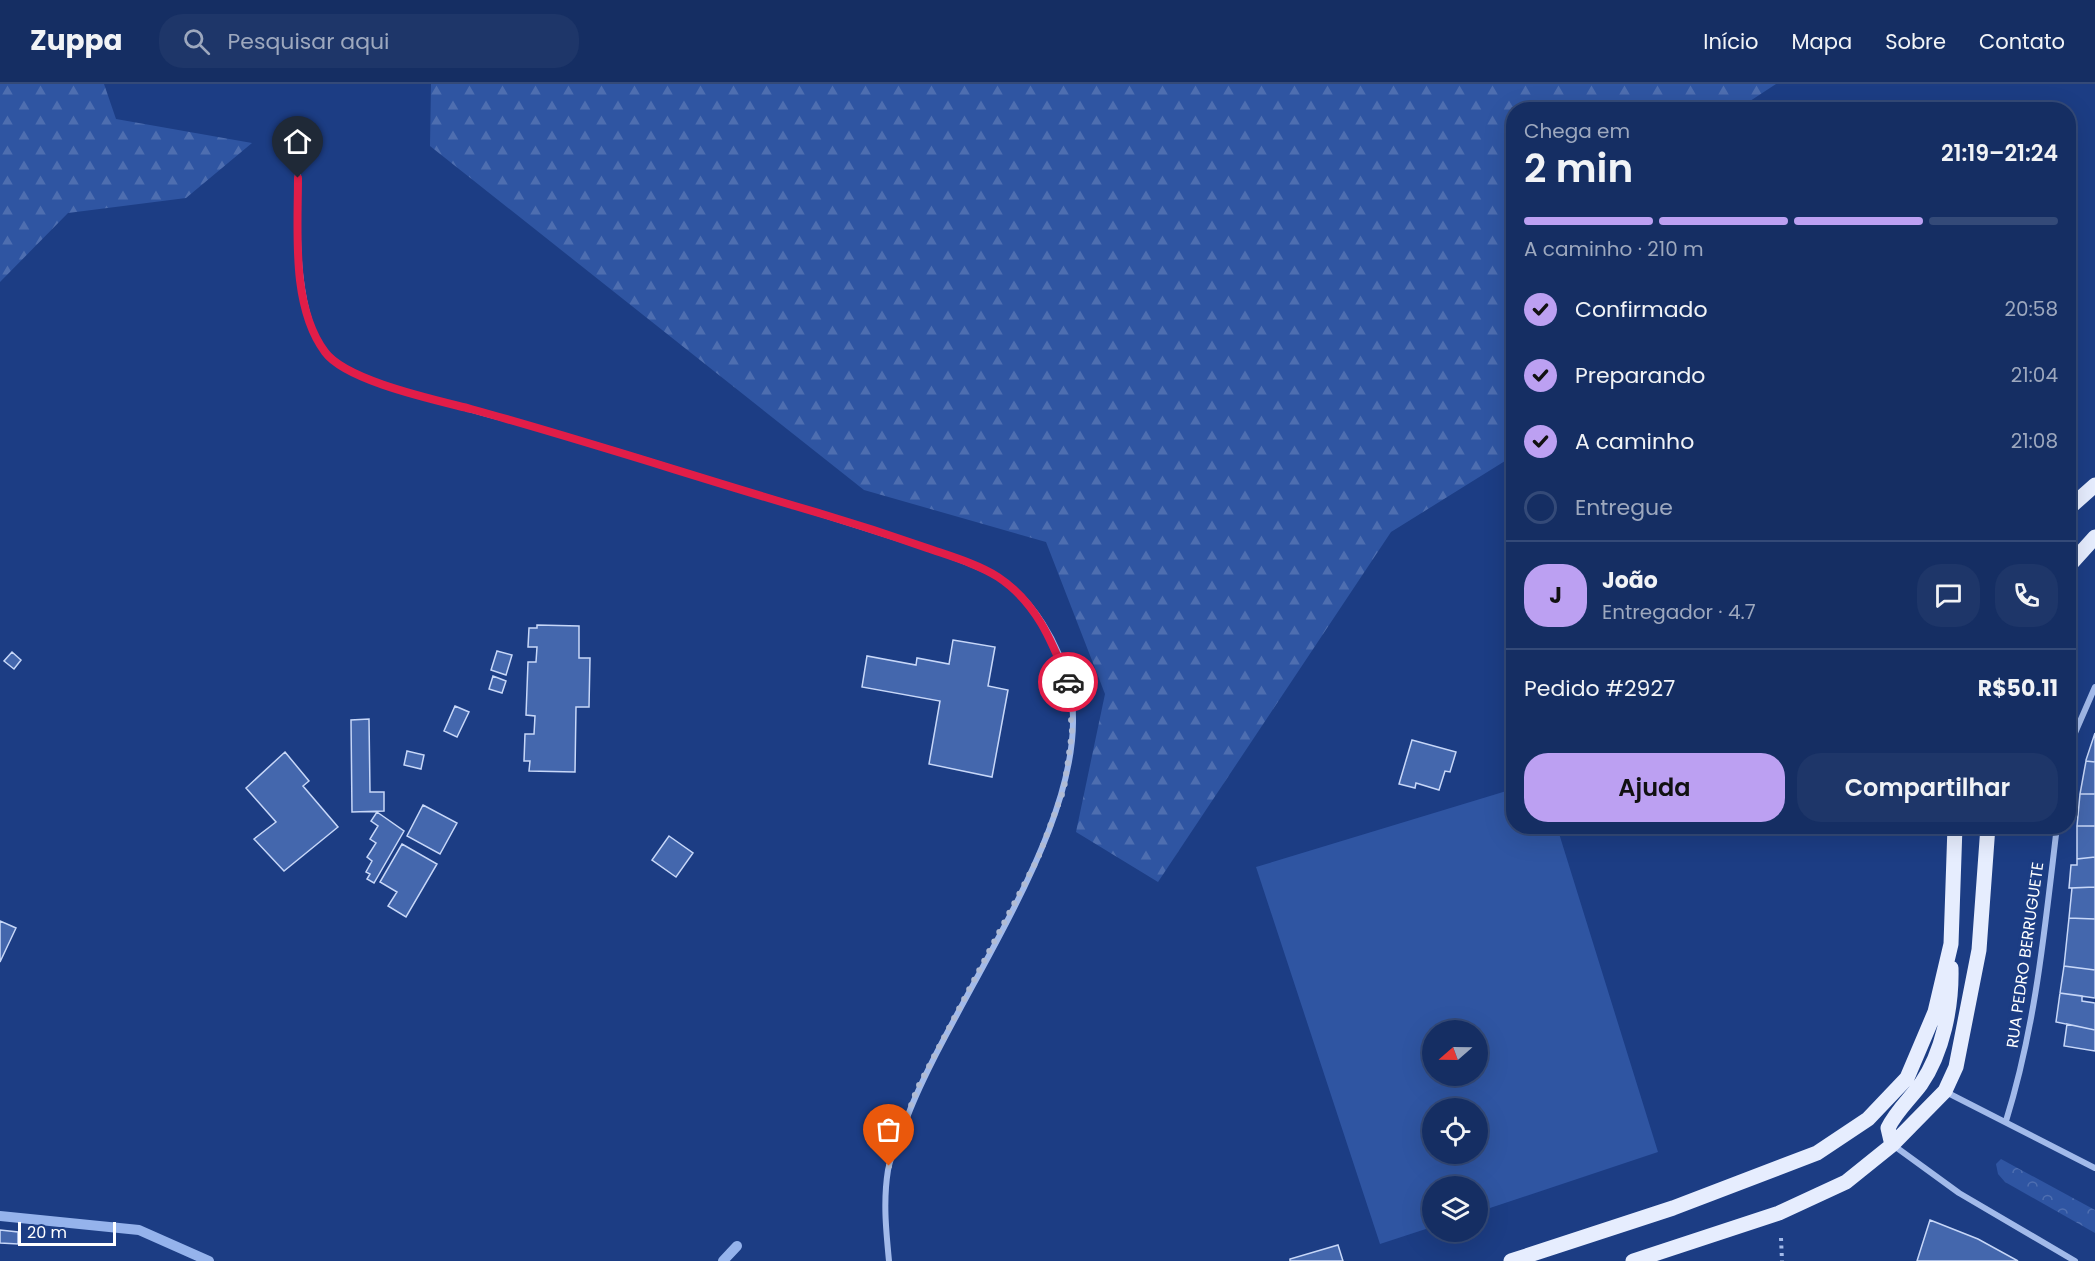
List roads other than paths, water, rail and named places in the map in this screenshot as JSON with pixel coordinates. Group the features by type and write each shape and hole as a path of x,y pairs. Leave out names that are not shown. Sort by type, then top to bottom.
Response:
{"main road":[{"path":"2076,501 2095,485"},
{"path":"2076,558 2095,537"},
{"path":"1892,1145 1888,1128 1922,1082 1938,1050 1951,994 1955,834"},
{"path":"1633,1261 1779,1213 1846,1182 1892,1145 1944,1091 1956,1067 1978,950 1987,834"},
{"path":"1817,1153 1868,1119 1907,1078 1935,1012 1951,944"},
{"path":"1510,1261 1673,1208 1817,1153 1834,1150 1921,1092 1932,1089 1944,1091"}],"street":[{"path":"298,158 300,283 311,323 326,353 351,372 411,393 582,440 876,531 952,557 998,577 1029,604 1049,634 1070,686 1072,732 1064,789 1038,858 948,1028 909,1110 889,1166 884,1212 890,1261"},
{"path":"2076,731 2095,687"},
{"name":"RUA PEDRO BERRUGUETE","path":"2006,1121 2023,1065 2039,975 2056,834"},
{"path":"1944,1091 2095,1168"},
{"path":"1892,1145 1959,1193 2075,1261"}],"waterway":[{"path":"0,1216 139,1230 209,1261"},
{"path":"723,1261 737,1246"}]}
